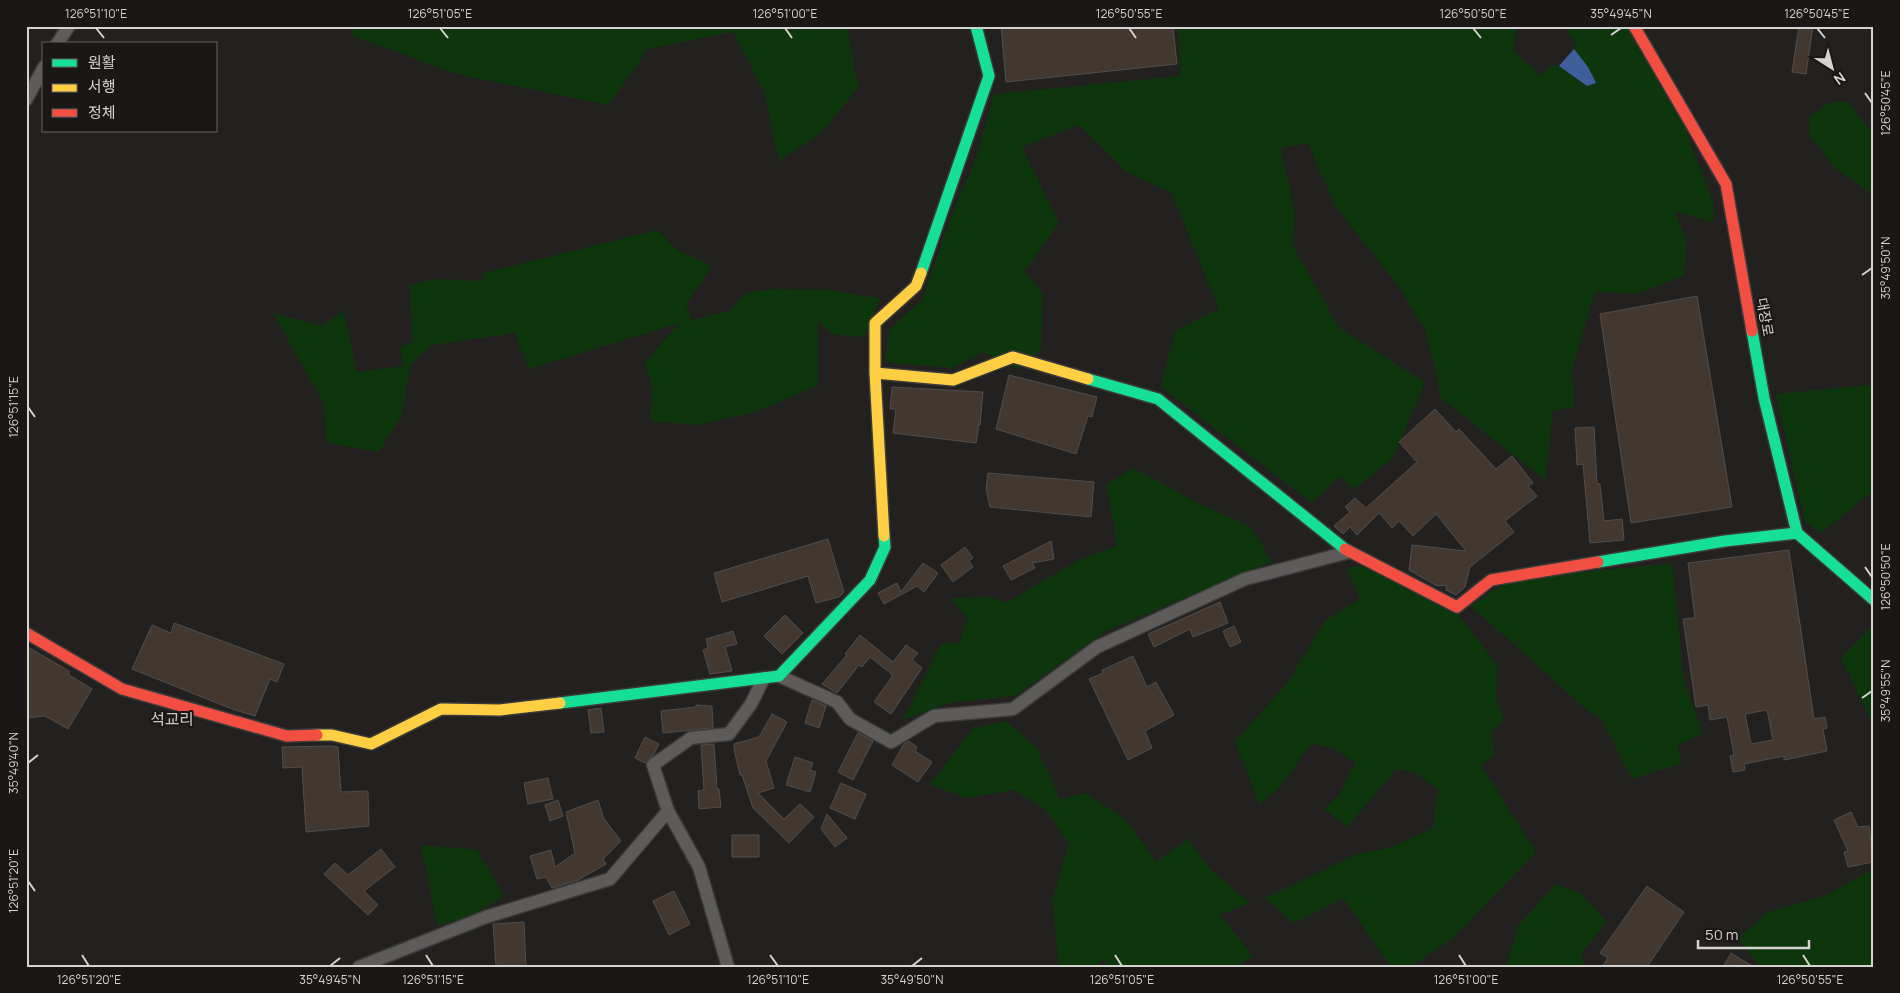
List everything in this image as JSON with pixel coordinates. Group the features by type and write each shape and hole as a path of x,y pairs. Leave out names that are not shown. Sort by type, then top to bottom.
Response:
{"street":[{"path":"58,42 69,26"},
{"path":"779,676 870,580 885,548 875,373 875,323 916,286 989,76 976,26"},
{"name":"대장로","path":"1634,26 1726,184 1764,398 1797,533"},
{"path":"26,100 42,71"},
{"path":"875,373 953,380 1013,357 1158,398 1349,552 1394,572 1423,591 1457,607 1491,580 1725,541 1797,533 1874,600"},
{"path":"26,633 122,689 287,736 332,735 371,744 441,709 500,710 779,676 837,702 850,719 891,742 934,716 1014,709 1097,647 1245,580 1349,552"},
{"path":"728,967 699,867 668,811 653,765 691,738 729,734 752,704 764,678"},
{"path":"359,967 486,917 610,879 668,811"}],"green space":[{"path":"350,26 844,26 848,30 858,88 821,133 779,161 764,91 733,32 648,49 609,105 457,74 353,36"},
{"path":"1178,26 1516,26 1513,51 1541,76 1551,65 1559,66 1577,80 1578,54 1574,49 1576,43 1568,33 1567,26 1626,26 1685,121 1688,138 1713,202 1713,222 1674,211 1687,240 1684,276 1637,293 1595,292 1572,369 1575,407 1553,411 1545,480 1441,398 1426,331 1397,284 1336,207 1308,143 1281,148 1295,216 1292,244 1339,328 1425,382 1393,458 1354,489 1340,476 1312,503 1160,386 1176,331 1219,309 1172,193 1127,172 1079,125 1022,147 1059,223 1025,271 1043,295 1041,350 1017,369 983,352 952,368 885,362 889,330 922,300 952,215 977,156 994,94 1181,76"},
{"path":"1847,101 1869,129 1874,127 1874,196 1835,168 1809,134 1809,118 1827,103"},
{"path":"657,230 677,250 712,266 686,305 692,320 729,311 746,293 773,289 826,290 880,298 864,337 831,334 818,320 818,385 756,412 697,425 650,421 652,391 645,362 680,323 529,369 515,333 431,345 410,365 402,415 379,452 327,443 324,404 273,313 322,326 343,311 357,372 404,366 400,348 413,341 409,285 436,279 483,281 484,273"},
{"path":"1870,385 1874,403 1874,490 1821,533 1805,522 1776,394"},
{"path":"1133,468 1196,502 1252,528 1272,562 1106,631 1015,696 948,703 903,720 941,644 959,643 968,618 949,599 985,596 1007,602 1081,559 1117,546 1107,484"},
{"path":"1672,563 1684,682 1703,733 1677,746 1682,763 1632,779 1602,719 1588,711 1471,606 1509,580"},
{"path":"1365,565 1458,614 1497,664 1496,700 1504,719 1492,732 1494,757 1480,764 1536,852 1453,938 1410,967 1391,967 1343,898 1294,923 1265,898 1355,855 1392,847 1433,828 1436,798 1439,791 1415,772 1396,770 1347,827 1324,809 1339,795 1355,763 1334,748 1311,744 1281,786 1260,805 1235,741 1286,685 1326,620 1360,599 1347,568"},
{"path":"1869,629 1874,629 1874,727 1841,658"},
{"path":"1006,721 1036,747 1060,799 1085,793 1125,819 1156,862 1188,839 1211,870 1250,903 1220,915 1253,956 1237,967 1107,967 1104,959 1094,967 1059,967 1052,901 1069,844 1046,810 1013,790 967,798 930,785 973,728"},
{"path":"421,845 477,850 504,896 470,917 437,926"},
{"path":"1874,869 1874,967 1760,967 1738,938 1768,912 1825,896"},
{"path":"1556,884 1580,893 1607,922 1581,954 1584,967 1506,967 1517,927"}],"water":[{"path":"1574,49 1588,67 1596,83 1587,86 1559,66"}],"building":[{"path":"1001,26 1173,26 1177,64 1006,82"},
{"path":"1799,26 1813,26 1806,74 1792,72"},
{"path":"1697,296 1732,507 1631,523 1600,314"},
{"path":"1009,375 1097,397 1092,417 1088,416 1076,454 996,429"},
{"path":"892,387 983,392 980,425 976,443 893,433 896,409 890,409"},
{"path":"1435,409 1456,432 1459,429 1496,469 1512,456 1533,483 1528,486 1537,496 1505,521 1514,532 1470,567 1465,587 1456,595 1446,590 1446,585 1437,586 1409,570 1412,545 1466,551 1436,514 1413,536 1399,521 1392,528 1379,513 1357,535 1350,527 1343,534 1334,526 1350,512 1345,507 1355,498 1366,508 1417,462 1399,442"},
{"path":"1594,427 1597,484 1600,484 1604,521 1622,519 1624,540 1590,543 1583,464 1577,465 1575,428"},
{"path":"988,473 1094,482 1091,517 990,507 986,489"},
{"path":"828,539 844,592 839,597 816,603 808,576 722,602 714,573"},
{"path":"1051,541 1054,559 1032,563 1035,568 1011,580 1003,566"},
{"path":"965,547 973,558 969,561 973,567 953,582 941,565"},
{"path":"1789,550 1814,719 1825,717 1827,728 1823,729 1827,751 1784,760 1784,756 1744,764 1745,770 1733,772 1730,756 1734,755 1727,717 1710,720 1708,705 1696,707 1683,619 1695,618 1688,563","holes":["1767,710 1773,740 1751,744 1745,714"]},
{"path":"923,563 938,573 924,592 917,586 884,604 878,593 897,583 901,592"},
{"path":"1220,602 1228,623 1193,637 1190,629 1154,647 1148,634"},
{"path":"785,615 803,633 782,654 764,636"},
{"path":"174,623 284,664 277,682 270,679 255,716 232,709 132,669 152,625 171,633"},
{"path":"1234,626 1241,642 1230,647 1223,631"},
{"path":"733,631 737,644 725,647 732,671 710,674 703,650 708,648 706,639"},
{"path":"860,635 893,662 906,645 918,653 912,660 922,668 891,714 874,702 893,675 870,657 862,667 859,665 837,693 822,684 847,655 845,654"},
{"path":"26,646 69,671 69,675 92,689 68,729 45,716 26,718"},
{"path":"1133,656 1147,687 1156,682 1174,715 1145,731 1152,748 1128,760 1089,679 1103,673 1102,670"},
{"path":"812,700 826,706 819,728 805,723"},
{"path":"696,705 712,706 713,728 663,733 661,711 696,707"},
{"path":"601,708 604,732 591,733 588,710"},
{"path":"772,714 787,722 766,761 774,788 758,793 784,819 800,804 814,817 789,843 753,808 742,775 740,775 734,749 734,744 759,737"},
{"path":"858,733 873,741 853,780 838,772"},
{"path":"645,737 659,744 654,754 645,763 635,758"},
{"path":"909,741 917,747 915,751 932,762 918,782 892,765 904,744"},
{"path":"714,744 717,789 719,789 721,807 699,809 698,791 704,790 701,745"},
{"path":"282,747 338,747 341,792 368,791 369,826 306,832 302,767 283,768"},
{"path":"795,757 813,763 810,770 816,772 810,792 786,785"},
{"path":"548,778 553,799 528,804 524,783"},
{"path":"841,783 866,794 855,819 830,808"},
{"path":"558,800 563,816 550,821 545,805"},
{"path":"598,800 604,819 621,841 603,859 606,864 578,880 552,888 546,877 537,879 530,856 551,850 555,867 575,853 566,812"},
{"path":"1851,812 1858,827 1869,826 1873,862 1848,867 1844,852 1848,851 1834,820"},
{"path":"827,814 847,838 835,847 821,829"},
{"path":"732,835 759,835 759,857 732,857"},
{"path":"381,849 395,867 364,891 378,905 368,915 324,874 335,863 348,875"},
{"path":"1647,886 1684,912 1647,967 1602,967 1608,958 1600,953"},
{"path":"674,891 690,924 669,935 653,901"},
{"path":"524,922 526,967 496,967 493,924"},
{"path":"1731,953 1754,967 1723,967"}],"traffic: fast":[{"path":"921,273 989,76 976,26"},
{"path":"1752,331 1764,398 1797,533 1874,600"},
{"path":"1088,379 1158,399 1345,549"},
{"path":"1598,562 1725,541 1797,533"},
{"path":"560,703 779,676 870,580 885,547 884,536"}],"traffic: slow":[{"path":"884,536 875,373 875,323 916,286 921,273"},
{"path":"875,373 953,380 1013,357 1088,379"},
{"path":"317,735 332,735 371,744 441,709 500,710 560,703"}],"traffic: jam":[{"path":"1634,26 1726,184 1752,331"},
{"path":"1345,549 1457,607 1491,580 1598,562"},
{"path":"26,633 122,689 287,736 317,735"}],"district":[{"name":"석교리","path":"172,719"}]}
